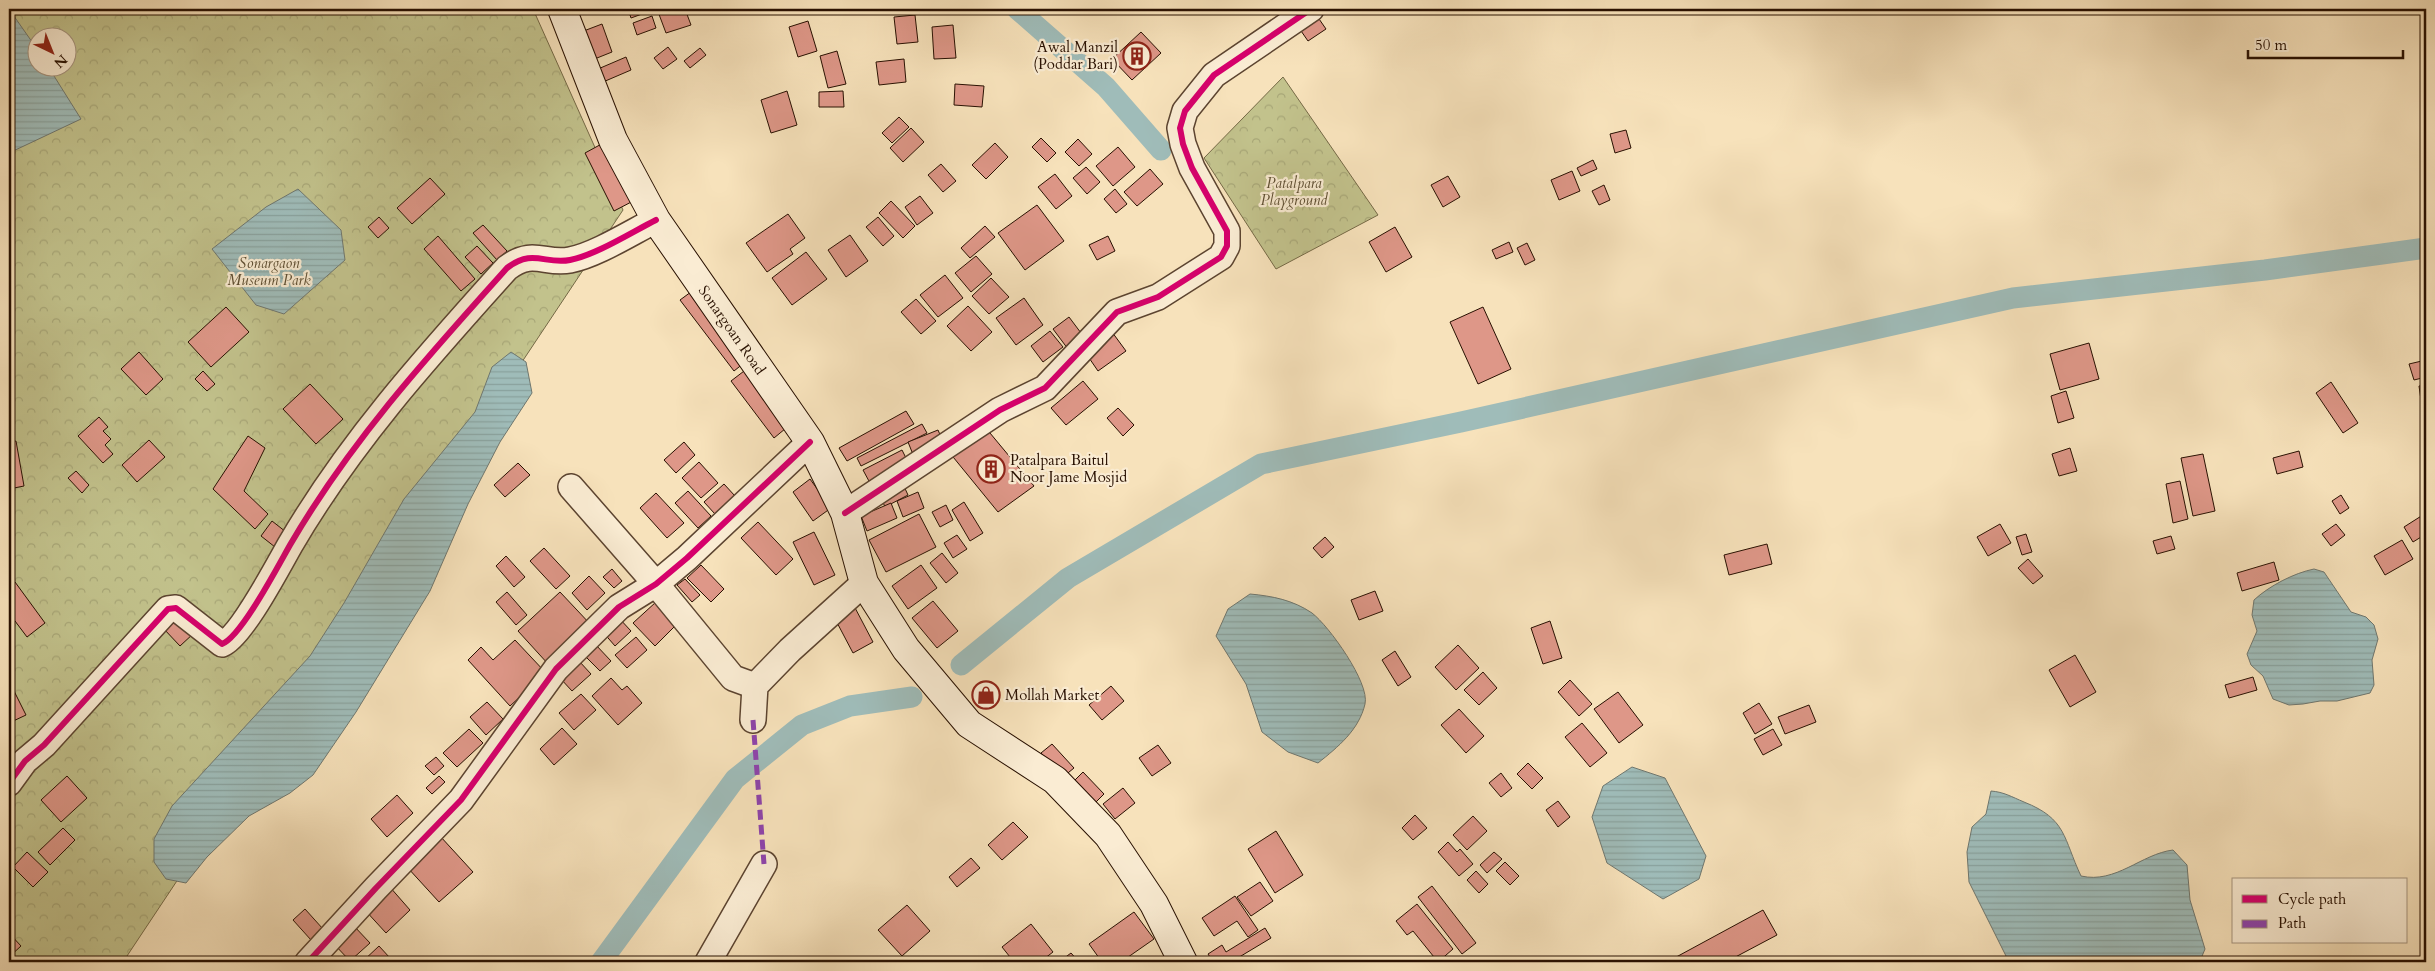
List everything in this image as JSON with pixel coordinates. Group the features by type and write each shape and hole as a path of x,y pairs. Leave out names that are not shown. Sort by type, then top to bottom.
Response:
{"main road":[{"name":"Sonargoan Road","path":"562,9 613,140 656,220 810,442 844,513 864,583 906,649 969,724 1055,780 1108,835 1154,904 1182,962"}],"street":[{"path":"844,513 1000,410 1045,388 1117,312 1158,297 1221,257 1227,246 1227,231 1192,168 1183,144 1180,128 1186,111 1214,75 1311,9"},
{"path":"9,782 24,761 44,745 168,610 176,608 222,644 229,641 251,611 312,508 348,454 414,373 507,268 517,260 532,258 570,261 602,248 656,220"},
{"path":"308,962 461,800 556,669 619,607 656,584 687,558 810,442"},
{"path":"572,487 656,584 733,678 755,686"},
{"path":"753,720 755,686 790,650 864,583"},
{"path":"708,962 764,864"}],"green space":[{"name":"Sonargaon Museum Park","path":"9,9 533,9 623,210 123,962 9,962"},
{"name":"Patalpara Playground","path":"1283,77 1378,215 1276,269 1204,158"}],"water":[{"path":"9,9 28,36 28,78 55,78 81,119 9,153"},
{"path":"298,189 341,230 345,260 284,314 256,305 212,249 266,207"},
{"path":"511,352 526,362 532,393 500,442 468,504 430,591 356,712 313,775 290,793 249,816 207,857 186,883 166,879 154,862 154,839 172,806 310,656 344,603 404,499 475,412 492,367"},
{"path":"2314,569 2324,572 2351,612 2366,617 2374,625 2378,639 2372,660 2374,685 2370,693 2337,701 2289,705 2273,699 2263,676 2251,665 2247,654 2257,631 2252,615 2254,600 2282,581"},
{"path":"1250,594 1282,599 1312,613 1338,642 1355,669 1361,683 1365,695 1365,704 1358,722 1347,737 1318,763 1288,752 1262,732 1246,684 1216,636 1228,609"},
{"path":"1632,767 1665,778 1706,856 1699,879 1663,899 1607,863 1592,817 1603,786"},
{"path":"1991,791 2000,792 2049,815 2062,831 2081,876 2106,876 2150,857 2173,850 2187,865 2190,900 2205,949 2200,961 2009,962 1969,882 1967,852 1972,827 1986,814"}],"building":[{"path":"628,9 652,9 653,10 631,18"},
{"path":"657,9 685,9 691,25 666,33"},
{"path":"915,15 918,42 897,44 894,17"},
{"path":"652,16 656,28 637,35 633,23"},
{"path":"1317,16 1326,29 1308,41 1299,28"},
{"path":"808,21 817,51 798,57 789,27"},
{"path":"602,24 612,52 592,60 581,32"},
{"path":"953,25 956,58 934,59 932,27"},
{"name":"Awal Manzil (Poddar Bari)","path":"1141,32 1161,53 1132,80 1112,59"},
{"path":"668,47 677,59 663,69 654,58"},
{"path":"700,48 706,55 690,68 684,61"},
{"path":"837,51 846,84 828,88 820,56"},
{"path":"626,57 631,70 603,82 598,69"},
{"path":"904,59 906,82 879,85 876,62"},
{"path":"955,84 984,86 982,107 954,105"},
{"path":"787,91 797,125 771,133 761,100"},
{"path":"843,91 844,107 819,107 819,92"},
{"path":"899,117 909,127 892,143 882,133"},
{"path":"911,128 924,142 903,162 890,148"},
{"path":"1626,130 1631,148 1615,153 1610,134"},
{"path":"1041,138 1056,153 1047,162 1032,147"},
{"path":"1078,139 1092,154 1079,166 1065,152"},
{"path":"607,141 637,199 614,211 585,153"},
{"path":"995,143 1008,157 986,179 972,165"},
{"path":"1118,147 1135,167 1113,186 1096,166"},
{"path":"1593,160 1597,169 1581,176 1577,168"},
{"path":"941,164 956,181 943,192 928,175"},
{"path":"1086,167 1100,182 1087,194 1073,178"},
{"path":"1150,169 1163,184 1137,206 1124,192"},
{"path":"1572,171 1580,191 1559,200 1551,180"},
{"path":"1055,174 1072,196 1056,209 1038,187"},
{"path":"1448,176 1460,197 1443,207 1431,185"},
{"path":"430,178 445,194 412,224 397,208"},
{"path":"1604,185 1610,200 1599,205 1592,191"},
{"path":"1115,189 1127,204 1116,213 1104,199"},
{"path":"920,196 933,213 917,225 905,207"},
{"path":"891,201 915,226 903,238 879,213"},
{"path":"1037,205 1064,241 1025,270 998,233"},
{"path":"788,214 805,238 790,249 793,254 767,272 746,243"},
{"path":"379,217 389,228 378,238 368,227"},
{"path":"878,217 894,236 883,246 866,227"},
{"path":"483,225 507,251 497,260 473,233"},
{"path":"985,226 995,237 970,258 961,248"},
{"path":"1395,227 1412,257 1386,272 1369,242"},
{"path":"850,235 868,261 846,277 828,250"},
{"path":"438,236 475,279 461,291 424,249"},
{"path":"1108,236 1115,251 1097,260 1089,245"},
{"path":"1509,242 1513,252 1496,259 1492,250"},
{"path":"1527,243 1535,260 1525,265 1517,248"},
{"path":"477,246 493,263 481,274 465,257"},
{"path":"806,252 827,279 792,305 772,278"},
{"path":"976,256 992,274 971,292 955,273"},
{"path":"945,275 963,298 938,317 920,295"},
{"path":"991,278 1009,297 989,314 972,296"},
{"path":"695,289 749,359 734,371 680,300"},
{"path":"1024,298 1043,325 1016,345 996,318"},
{"path":"916,299 936,321 921,334 901,312"},
{"path":"968,306 992,332 971,351 947,326"},
{"path":"226,307 249,332 211,367 188,342"},
{"path":"1483,307 1511,369 1478,384 1450,322"},
{"path":"1069,317 1084,337 1068,349 1053,329"},
{"path":"1050,331 1063,347 1043,362 1031,346"},
{"path":"1112,332 1126,351 1098,371 1085,352"},
{"path":"2089,343 2099,379 2060,390 2050,354"},
{"path":"139,352 163,379 146,395 121,369"},
{"path":"2426,360 2426,377 2414,380 2409,364"},
{"path":"748,368 791,424 774,438 731,381"},
{"path":"203,371 215,384 207,391 195,379"},
{"path":"1083,381 1098,399 1066,425 1051,408"},
{"path":"2331,382 2358,423 2343,433 2316,393"},
{"path":"310,384 343,419 316,444 283,409"},
{"path":"2426,385 2426,399 2421,400 2419,386"},
{"path":"2066,391 2074,418 2058,423 2051,396"},
{"path":"1118,408 1134,425 1123,436 1107,418"},
{"path":"906,411 914,424 847,461 839,448"},
{"path":"99,417 108,427 103,431 111,439 105,445 113,454 103,463 78,436"},
{"path":"922,424 927,433 861,466 857,458"},
{"name":"Patalpara Baitul Noor Jame Mosjid","path":"985,427 1034,486 998,512 949,452"},
{"path":"938,430 944,444 914,457 908,442"},
{"path":"248,436 265,448 244,491 268,514 255,529 213,489"},
{"path":"149,440 165,457 137,482 122,465"},
{"path":"16,441 24,486 9,489 9,442"},
{"path":"684,442 695,455 676,473 664,460"},
{"path":"2070,448 2077,471 2059,476 2052,454"},
{"path":"902,450 909,464 870,483 863,470"},
{"path":"2299,451 2303,467 2277,474 2273,458"},
{"path":"2203,454 2215,511 2193,516 2181,458"},
{"path":"699,462 718,483 701,498 682,478"},
{"path":"518,463 530,475 505,497 494,485"},
{"path":"76,471 89,485 82,493 68,478"},
{"path":"810,479 831,508 813,521 793,492"},
{"path":"2180,481 2188,519 2173,523 2166,484"},
{"path":"902,482 908,495 885,507 879,493"},
{"path":"724,484 735,496 715,514 704,502"},
{"path":"688,491 711,516 698,528 675,503"},
{"path":"918,492 924,508 903,517 897,501"},
{"path":"656,493 684,523 667,538 640,508"},
{"path":"2341,495 2349,508 2340,514 2332,501"},
{"path":"964,502 983,533 970,541 952,510"},
{"path":"891,503 897,518 867,531 861,516"},
{"path":"946,505 953,520 940,527 932,512"},
{"path":"2426,513 2426,534 2413,542 2404,527"},
{"path":"919,514 936,547 886,572 869,540"},
{"path":"272,521 286,532 275,547 261,536"},
{"path":"758,522 793,559 776,575 741,538"},
{"path":"2000,524 2011,543 1988,556 1977,537"},
{"path":"2336,524 2345,535 2331,546 2322,534"},
{"path":"814,532 835,575 814,585 793,542"},
{"path":"2026,534 2032,552 2022,555 2016,537"},
{"path":"957,535 967,549 953,558 944,543"},
{"path":"2171,536 2175,549 2157,554 2153,541"},
{"path":"1325,537 1334,547 1322,558 1313,548"},
{"path":"2402,540 2413,559 2385,575 2374,556"},
{"path":"1767,544 1772,564 1729,575 1724,555"},
{"path":"544,548 570,576 556,589 530,561"},
{"path":"942,553 958,573 946,583 930,563"},
{"path":"506,556 525,577 514,587 496,566"},
{"path":"2028,559 2043,576 2033,584 2018,568"},
{"path":"2274,562 2279,580 2242,591 2237,573"},
{"path":"701,565 724,589 711,602 687,578"},
{"path":"921,565 937,588 908,609 892,586"},
{"path":"612,569 622,581 614,588 603,577"},
{"path":"589,576 605,593 587,610 572,593"},
{"path":"685,579 700,595 692,602 677,585"},
{"path":"15,582 45,623 27,637 9,613 9,586"},
{"path":"1375,591 1383,611 1359,620 1351,600"},
{"path":"507,592 527,615 516,625 496,602"},
{"path":"560,592 592,626 549,665 518,631"},
{"path":"933,601 958,631 937,648 912,618"},
{"path":"656,602 677,624 655,646 633,623"},
{"path":"853,604 873,642 853,653 833,615"},
{"path":"178,615 194,633 180,646 163,628"},
{"path":"618,617 631,631 615,646 602,631"},
{"path":"1550,621 1562,658 1543,664 1531,628"},
{"path":"636,637 647,650 627,668 615,655"},
{"path":"515,640 546,673 510,706 468,660 481,647 493,660"},
{"path":"595,644 611,661 600,671 584,655"},
{"path":"1458,645 1479,668 1456,690 1435,667"},
{"path":"1395,651 1411,677 1398,686 1382,660"},
{"path":"2075,655 2096,692 2070,707 2049,670"},
{"path":"579,661 591,674 572,691 560,678"},
{"path":"1483,672 1497,688 1479,705 1464,690"},
{"path":"2253,677 2257,690 2229,698 2225,685"},
{"path":"611,678 622,690 627,686 642,703 618,725 592,696"},
{"path":"1570,680 1592,704 1579,716 1558,692"},
{"path":"9,681 26,715 9,723"},
{"path":"1111,686 1124,701 1102,720 1089,705"},
{"path":"1618,692 1643,725 1619,743 1594,709"},
{"path":"581,694 596,710 574,730 559,713"},
{"path":"487,702 503,719 486,735 470,717"},
{"path":"1759,703 1772,724 1755,734 1743,713"},
{"path":"1809,705 1816,722 1785,734 1778,717"},
{"path":"1459,709 1484,736 1466,753 1441,725"},
{"path":"1582,723 1607,753 1590,767 1565,737"},
{"path":"562,728 577,744 554,765 540,749"},
{"path":"469,729 483,743 457,767 443,753"},
{"path":"1773,729 1782,745 1763,755 1754,739"},
{"path":"1052,744 1074,768 1063,777 1041,753"},
{"path":"1158,745 1171,763 1152,776 1139,758"},
{"path":"436,757 444,766 434,775 425,766"},
{"path":"1528,763 1543,778 1532,789 1517,774"},
{"path":"1083,772 1104,794 1092,806 1071,784"},
{"path":"1501,773 1512,788 1501,797 1489,783"},
{"path":"67,776 87,798 61,822 41,800"},
{"path":"439,776 445,782 432,794 426,788"},
{"path":"1123,788 1135,803 1115,819 1103,804"},
{"path":"397,795 413,813 387,837 371,819"},
{"path":"1558,801 1570,817 1558,827 1546,810"},
{"path":"1415,815 1427,828 1413,840 1402,828"},
{"path":"1473,816 1487,831 1467,850 1453,835"},
{"path":"1013,822 1028,837 1002,860 988,845"},
{"path":"63,828 75,840 50,865 38,852"},
{"path":"1276,831 1303,875 1275,893 1248,849"},
{"path":"440,836 473,872 439,902 407,867"},
{"path":"1448,842 1457,852 1460,849 1473,864 1459,876 1438,852"},
{"path":"27,852 48,872 33,887 13,867"},
{"path":"1494,852 1502,859 1487,873 1480,865"},
{"path":"971,858 980,868 957,887 949,877"},
{"path":"1505,862 1519,876 1510,885 1496,871"},
{"path":"1476,871 1488,884 1479,893 1467,880"},
{"path":"1260,882 1273,901 1251,916 1237,897"},
{"path":"389,886 410,910 386,933 364,909"},
{"path":"1432,886 1476,943 1462,954 1418,897"},
{"path":"1235,896 1258,930 1248,937 1237,921 1214,936 1202,918"},
{"path":"1417,904 1453,949 1438,962 1413,931 1407,935 1396,921"},
{"path":"907,905 930,931 902,956 878,930"},
{"path":"305,909 323,929 311,940 293,920"},
{"path":"1763,910 1777,935 1726,962 1667,962"},
{"path":"1134,912 1154,939 1121,962 1102,962 1089,944"},
{"path":"1031,924 1053,952 1040,962 1014,962 1002,947"},
{"path":"353,925 370,943 350,961 333,943"},
{"path":"1265,928 1271,938 1231,962 1213,962 1208,954 1222,945 1226,952"},
{"path":"9,933 21,946 9,957"},
{"path":"379,946 390,958 385,962 362,962"},
{"path":"1071,953 1079,962 1059,962"}],"waterway":[{"path":"1017,9 1106,87 1161,150"},
{"path":"961,665 1068,578 1261,464 1461,422 2013,298 2265,270 2426,248"},
{"path":"601,962 735,779 802,725 850,706 912,697"}],"marked path":[{"path":"753,720 764,864"}],"cycle path":[{"path":"845,513 1000,410 1045,388 1117,312 1158,297 1221,257 1227,246 1227,231 1192,168 1183,144 1180,128 1185,111 1214,75 1311,9"},
{"path":"9,783 25,761 44,745 168,609 176,608 222,644 230,639 259,600 313,507 364,436 419,368 507,268 524,259 539,258 561,261 580,257 602,248 656,220"},
{"path":"308,962 461,800 556,669 619,607 656,584 687,558 810,442"}],"place":[{"name":"Awal Manzil (Poddar Bari)","path":"1137,56"},
{"name":"Patalpara Baitul Noor Jame Mosjid","path":"991,469"},
{"name":"Mollah Market","path":"986,695"}]}
